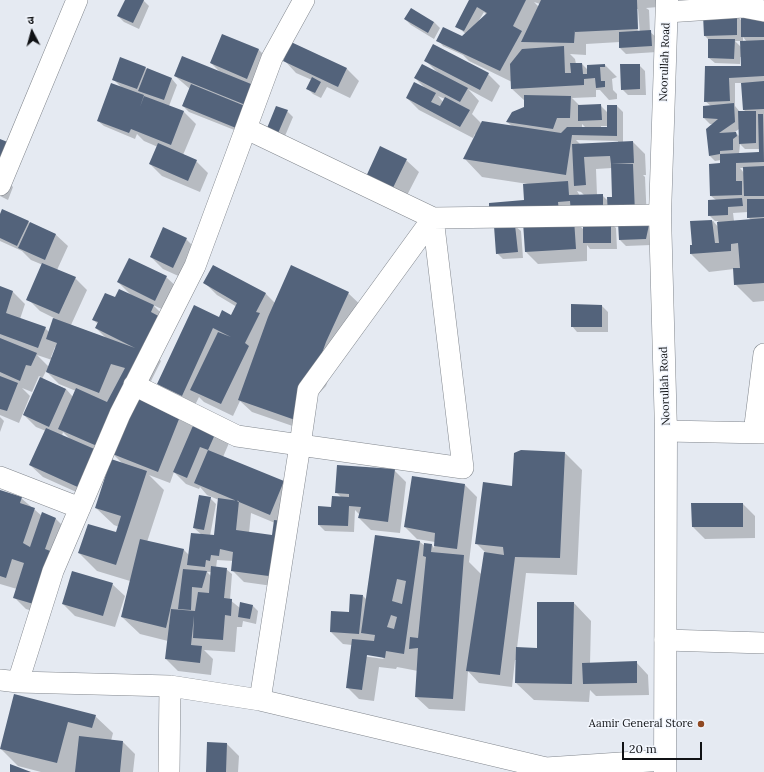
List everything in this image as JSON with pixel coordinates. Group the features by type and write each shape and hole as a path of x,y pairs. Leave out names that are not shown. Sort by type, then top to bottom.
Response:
{"main road":[{"name":"Noorullah Road","path":"665,766 666,431 660,215 667,6"}],"street":[{"path":"0,185 77,0"},
{"path":"304,0 272,58 247,129 195,266 120,414 53,571 9,681 170,686 260,700 546,770 665,766"},
{"path":"667,6 743,6 764,10"},
{"path":"247,129 433,218 660,215"},
{"path":"134,385 237,436 463,468 433,218"},
{"path":"260,700 308,390 433,218"},
{"path":"666,431 759,433 764,354"},
{"path":"0,477 80,508"},
{"path":"666,640 764,643"},
{"path":"169,772 170,686"}],"building":[{"path":"125,0 144,0 133,23 117,16"},
{"path":"469,0 526,0 513,26 522,31 500,71 436,41 443,27 462,36 487,13 477,7 464,31 455,27"},
{"path":"541,0 637,0 638,29 575,32 575,30 574,43 521,42"},
{"path":"411,8 434,22 428,33 404,19"},
{"path":"737,14 737,35 704,36 703,15"},
{"path":"741,14 764,14 764,37 741,37"},
{"path":"651,30 652,46 619,48 619,32"},
{"path":"222,34 259,49 247,79 210,63"},
{"path":"708,39 735,39 734,59 708,58"},
{"path":"764,40 764,76 729,78 730,101 704,102 705,66 741,66 740,41"},
{"path":"291,42 347,68 338,87 283,61"},
{"path":"433,44 489,73 480,90 424,61"},
{"path":"564,46 565,73 571,73 570,63 582,63 583,74 587,74 587,65 605,64 605,67 600,67 601,81 605,81 605,87 596,88 595,78 584,79 584,85 511,89 510,64 522,49"},
{"path":"182,56 256,86 248,106 174,76"},
{"path":"120,57 146,67 137,89 112,80"},
{"path":"422,64 468,88 460,102 414,78"},
{"path":"620,64 640,64 640,89 621,90"},
{"path":"147,68 172,78 164,100 138,91"},
{"path":"312,77 321,82 315,93 306,89"},
{"path":"764,81 764,109 743,110 741,83"},
{"path":"414,82 436,93 431,102 440,106 445,97 470,110 460,127 406,98"},
{"path":"111,83 144,95 140,107 144,96 184,111 171,145 131,129 129,133 97,121"},
{"path":"191,84 245,106 236,128 182,106"},
{"path":"524,95 571,96 570,118 557,118 553,129 506,122 512,112 524,107"},
{"path":"734,103 735,122 719,133 736,132 737,136 733,139 733,150 720,151 720,154 709,156 706,129 718,119 703,118 703,106"},
{"path":"601,104 602,120 578,121 578,105"},
{"path":"607,105 617,105 617,136 572,135 566,175 463,159 482,121 561,133 567,127 607,127"},
{"path":"276,106 288,110 276,138 265,133"},
{"path":"738,111 756,111 756,143 739,144"},
{"path":"758,114 763,114 764,162 736,163 736,181 742,181 742,195 710,196 709,164 720,163 720,154 759,152"},
{"path":"0,139 10,143 0,165"},
{"path":"633,141 634,163 611,164 610,156 584,157 586,185 574,186 572,144"},
{"path":"158,143 197,160 188,181 149,164"},
{"path":"380,146 407,159 390,194 364,181"},
{"path":"611,164 633,164 635,213 608,214 607,197 612,197"},
{"path":"764,166 764,196 744,196 743,167"},
{"path":"568,181 569,195 603,194 603,209 571,214 570,201 558,202 559,212 489,216 489,203 524,200 523,184"},
{"path":"742,198 743,206 728,207 728,215 708,216 708,200"},
{"path":"747,199 764,199 764,217 747,218"},
{"path":"2,209 29,221 17,246 0,238 0,214"},
{"path":"764,218 764,283 734,285 733,268 740,268 738,243 731,244 731,251 690,254 690,245 692,245 690,221 712,220 715,243 719,243 717,222"},
{"path":"574,219 576,249 525,252 523,222"},
{"path":"650,220 646,239 619,240 618,222"},
{"path":"583,221 611,221 611,243 583,243"},
{"path":"30,222 56,234 45,260 18,248"},
{"path":"515,225 518,252 496,254 494,226"},
{"path":"163,227 187,238 173,268 150,257"},
{"path":"129,258 167,276 155,301 117,282"},
{"path":"42,263 76,277 59,314 26,300"},
{"path":"213,265 266,293 256,312 260,313 245,343 249,346 221,404 190,390 218,332 231,337 213,328 182,396 157,384 194,305 219,317 222,310 231,315 237,303 203,283"},
{"path":"291,265 349,292 326,342 298,421 238,400 268,317"},
{"path":"0,286 13,291 6,313 46,327 38,348 0,334"},
{"path":"119,289 154,305 151,312 164,319 97,446 58,429 76,388 107,402 125,368 111,364 99,393 46,372 57,343 46,339 53,318 135,348 95,328 98,322 92,320 105,293 115,297"},
{"path":"571,304 602,305 602,327 571,327"},
{"path":"0,338 37,353 31,366 26,365 20,381 0,372"},
{"path":"0,376 18,383 7,411 0,409"},
{"path":"40,377 66,389 49,427 23,415"},
{"path":"134,395 181,414 158,472 110,453"},
{"path":"195,421 217,430 208,450 200,447 187,478 173,472"},
{"path":"46,428 99,451 82,489 29,465"},
{"path":"208,450 284,481 270,515 194,483"},
{"path":"521,450 565,452 560,558 515,557 500,675 466,671 484,552 504,555 503,547 475,544 483,482 512,486 514,453"},
{"path":"111,459 147,471 116,565 78,553 88,524 116,532 121,516 95,508"},
{"path":"337,465 395,469 388,522 358,518 361,507 349,506 348,526 318,525 318,506 331,507 332,496 349,497 349,494 335,493"},
{"path":"412,476 465,484 457,549 434,546 435,533 404,527"},
{"path":"0,490 22,497 20,503 35,508 23,543 30,547 42,512 56,518 45,549 53,552 37,605 13,598 24,563 12,559 6,578 0,576"},
{"path":"199,495 211,497 204,530 193,528"},
{"path":"218,498 239,501 236,530 272,535 274,520 284,521 276,577 231,571 233,552 220,549 219,556 211,555 210,561 206,560 205,567 187,565 191,533 214,535"},
{"path":"691,503 743,503 743,527 692,527"},
{"path":"375,535 420,541 404,654 386,651 385,658 367,655 362,690 346,688 352,639 374,641 375,635 361,633","holes":["397,579 406,581 402,604 392,601","391,615 397,617 394,629 387,627"]},
{"path":"140,539 184,549 166,628 121,617"},
{"path":"424,543 432,544 431,552 464,555 453,699 415,697 418,648 409,649 410,637 418,638 426,557 423,556"},
{"path":"211,566 227,568 224,598 232,599 231,616 225,615 223,640 193,638 194,616 191,645 202,646 200,663 165,659 171,609 195,611 198,592 209,593"},
{"path":"183,569 207,571 202,588 192,587 191,610 178,609"},
{"path":"72,571 113,583 103,616 62,604"},
{"path":"350,594 363,595 359,634 330,632 331,611 349,612"},
{"path":"240,602 253,605 250,619 238,617"},
{"path":"537,602 574,602 572,684 515,683 516,647 537,648"},
{"path":"637,661 637,683 583,684 582,663"},
{"path":"14,694 96,715 92,728 68,722 57,763 0,749"},
{"path":"79,736 123,741 120,772 75,772"},
{"path":"207,742 227,743 226,772 206,772"},
{"path":"10,764 31,772 10,772"}],"place":[{"name":"Aamir General Store","path":"701,724"}]}
